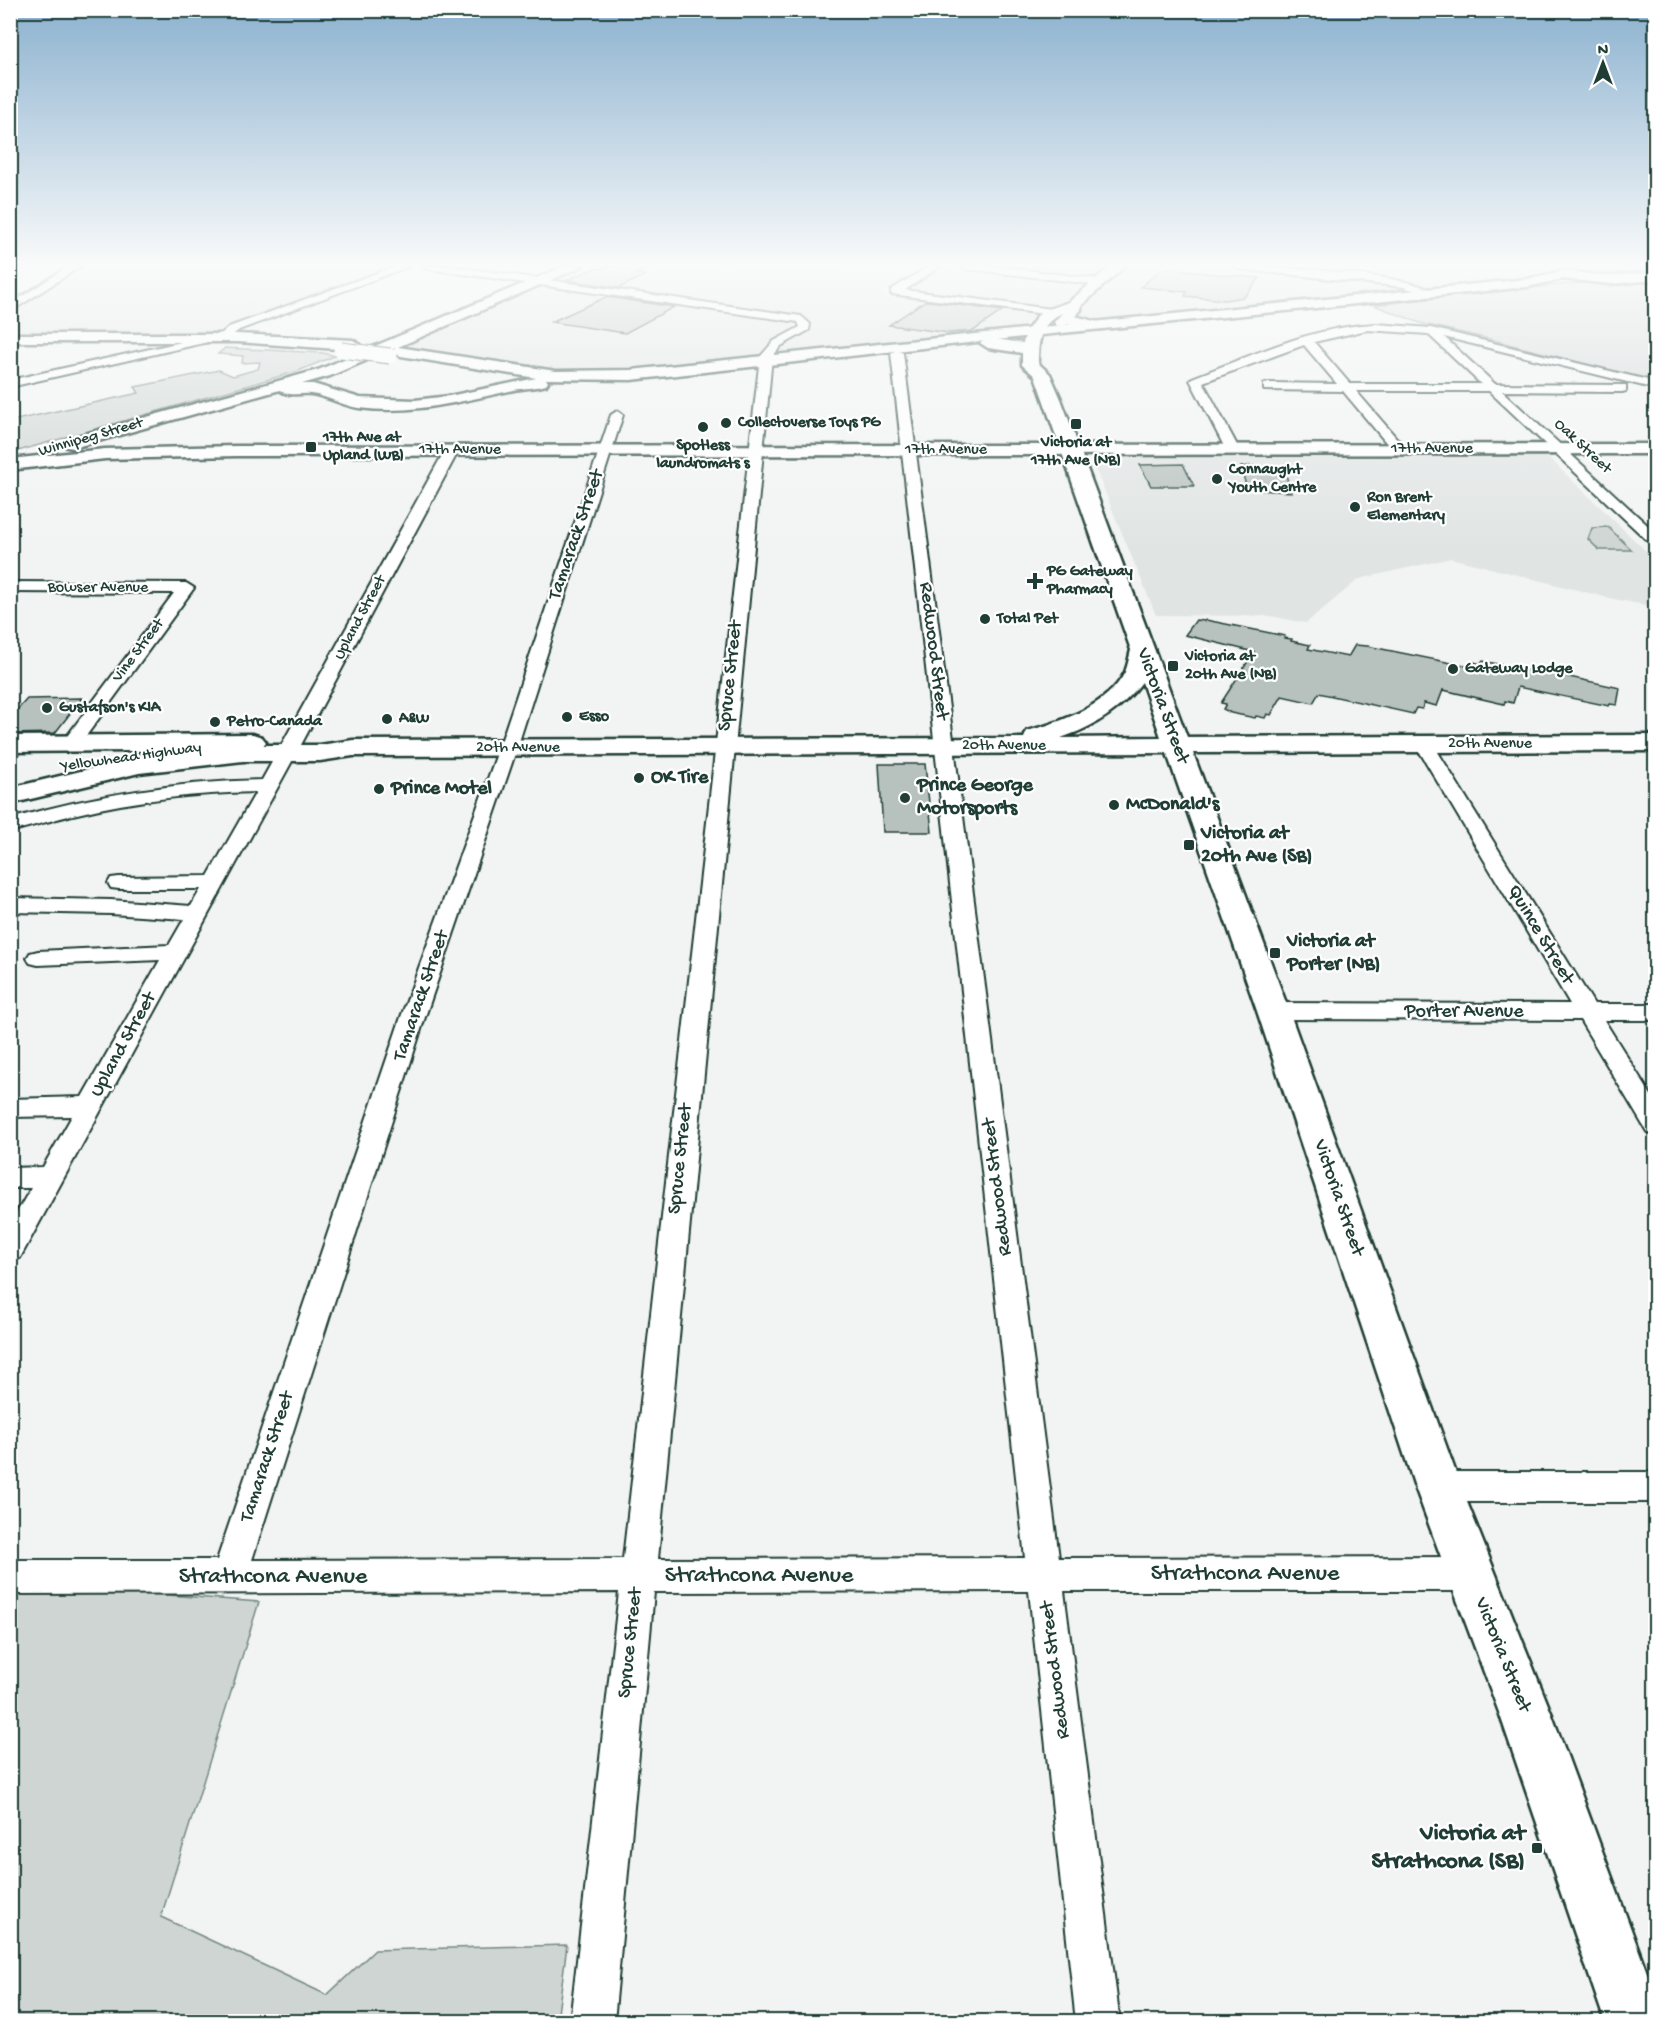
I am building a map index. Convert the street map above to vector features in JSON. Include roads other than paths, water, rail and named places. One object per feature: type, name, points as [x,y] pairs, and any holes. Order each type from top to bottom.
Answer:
[{"type":"main road","name":"Winnipeg Street","points":[[10,462],[300,380],[352,361]]},
{"type":"main road","points":[[428,361],[524,374],[585,377],[783,361]]},
{"type":"main road","points":[[440,361],[524,374],[553,382]]},
{"type":"main road","points":[[733,364],[740,361]]},
{"type":"main road","points":[[256,393],[301,388],[313,389],[359,403],[415,405],[449,401],[516,385],[632,381],[801,361]]},
{"type":"main road","name":"Victoria Street","points":[[1030,361],[1030,364],[1042,374],[1071,450],[1273,1011],[1438,1487],[1526,1715],[1635,2022]]},
{"type":"main road","points":[[1042,374],[1050,365],[1050,361]]},
{"type":"main road","points":[[447,365],[486,378],[488,382],[482,389]]},
{"type":"main road","points":[[327,388],[325,380],[335,368]]},
{"type":"main road","points":[[300,380],[351,397],[388,402],[446,398],[482,389],[524,374]]},
{"type":"main road","points":[[115,431],[126,442],[128,453]]},
{"type":"main road","name":"17th Avenue","points":[[115,431],[179,445],[236,451]]},
{"type":"main road","name":"17th Avenue","points":[[10,462],[128,453],[236,451],[1656,449]]},
{"type":"main road","points":[[988,746],[1040,736],[1077,723],[1109,705],[1136,676],[1142,651]]},
{"type":"main road","name":"20th Avenue","points":[[10,744],[253,742],[320,753],[353,748],[1656,743]]},
{"type":"main road","name":"Yellowhead Highway","points":[[10,779],[140,754],[253,742]]},
{"type":"main road","name":"Yellowhead Highway","points":[[10,796],[139,765],[290,748]]},
{"type":"street","points":[[10,384],[103,361]]},
{"type":"street","name":"Spruce Street","points":[[592,2022],[755,450],[766,361]]},
{"type":"street","name":"Redwood Street","points":[[898,361],[1098,2022]]},
{"type":"street","points":[[1232,449],[1196,380],[1251,361]]},
{"type":"street","points":[[1323,361],[1399,449]]},
{"type":"street","name":"Oak Street","points":[[1463,361],[1656,541]]},
{"type":"street","points":[[1545,361],[1638,385],[1649,398]]},
{"type":"street","points":[[1268,387],[1656,386]]},
{"type":"street","name":"Tamarack Street","points":[[229,1577],[414,1017],[508,748],[616,415]]},
{"type":"street","name":"Upland Street","points":[[10,1250],[290,748],[452,450]]},
{"type":"street","name":"Bowser Avenue","points":[[10,587],[186,588]]},
{"type":"street","name":"Vine Street","points":[[71,743],[186,588]]},
{"type":"street","name":"Quince Street","points":[[1424,744],[1656,1125]]},
{"type":"street","points":[[10,826],[64,809],[138,795],[210,786],[268,786]]},
{"type":"street","points":[[119,883],[215,882]]},
{"type":"street","points":[[10,905],[111,907],[198,913]]},
{"type":"street","points":[[38,958],[176,952]]},
{"type":"street","name":"Porter Avenue","points":[[1273,1011],[1656,1012]]},
{"type":"street","name":"Upland Street","points":[[10,1108],[90,1106]]},
{"type":"street","points":[[10,1178],[51,1177]]},
{"type":"street","points":[[1438,1487],[1656,1487]]},
{"type":"street","name":"Strathcona Avenue","points":[[10,1577],[1471,1574]]},
{"type":"place","name":"Collectoverse Toys PG","points":[[726,423]]},
{"type":"place","name":"Victoria at 17th Ave (NB)","points":[[1076,424]]},
{"type":"place","name":"Spotless laundromats s","points":[[703,427]]},
{"type":"place","name":"17th Ave at Upland (WB)","points":[[311,447]]},
{"type":"place","name":"Connaught Youth Centre","points":[[1217,479]]},
{"type":"place","name":"Ron Brent Elementary","points":[[1355,507]]},
{"type":"place","name":"PG Gateway Pharmacy","points":[[1035,581]]},
{"type":"place","name":"Total Pet","points":[[985,619]]},
{"type":"place","name":"Victoria at 20th Ave (NB)","points":[[1173,666]]},
{"type":"place","name":"Gateway Lodge","points":[[1453,669]]},
{"type":"place","name":"Gustafson's KIA","points":[[47,708]]},
{"type":"place","name":"Esso","points":[[567,717]]},
{"type":"place","name":"A&W","points":[[387,719]]},
{"type":"place","name":"Petro-Canada","points":[[215,722]]},
{"type":"place","name":"OK Tire","points":[[639,778]]},
{"type":"place","name":"Prince Motel","points":[[379,789]]},
{"type":"place","name":"Prince George Motorsports","points":[[905,798]]},
{"type":"place","name":"McDonald's","points":[[1114,805]]},
{"type":"place","name":"Victoria at 20th Ave (SB)","points":[[1189,845]]},
{"type":"place","name":"Victoria at Porter (NB)","points":[[1275,953]]},
{"type":"place","name":"Victoria at Strathcona (SB)","points":[[1537,1848]]}]
